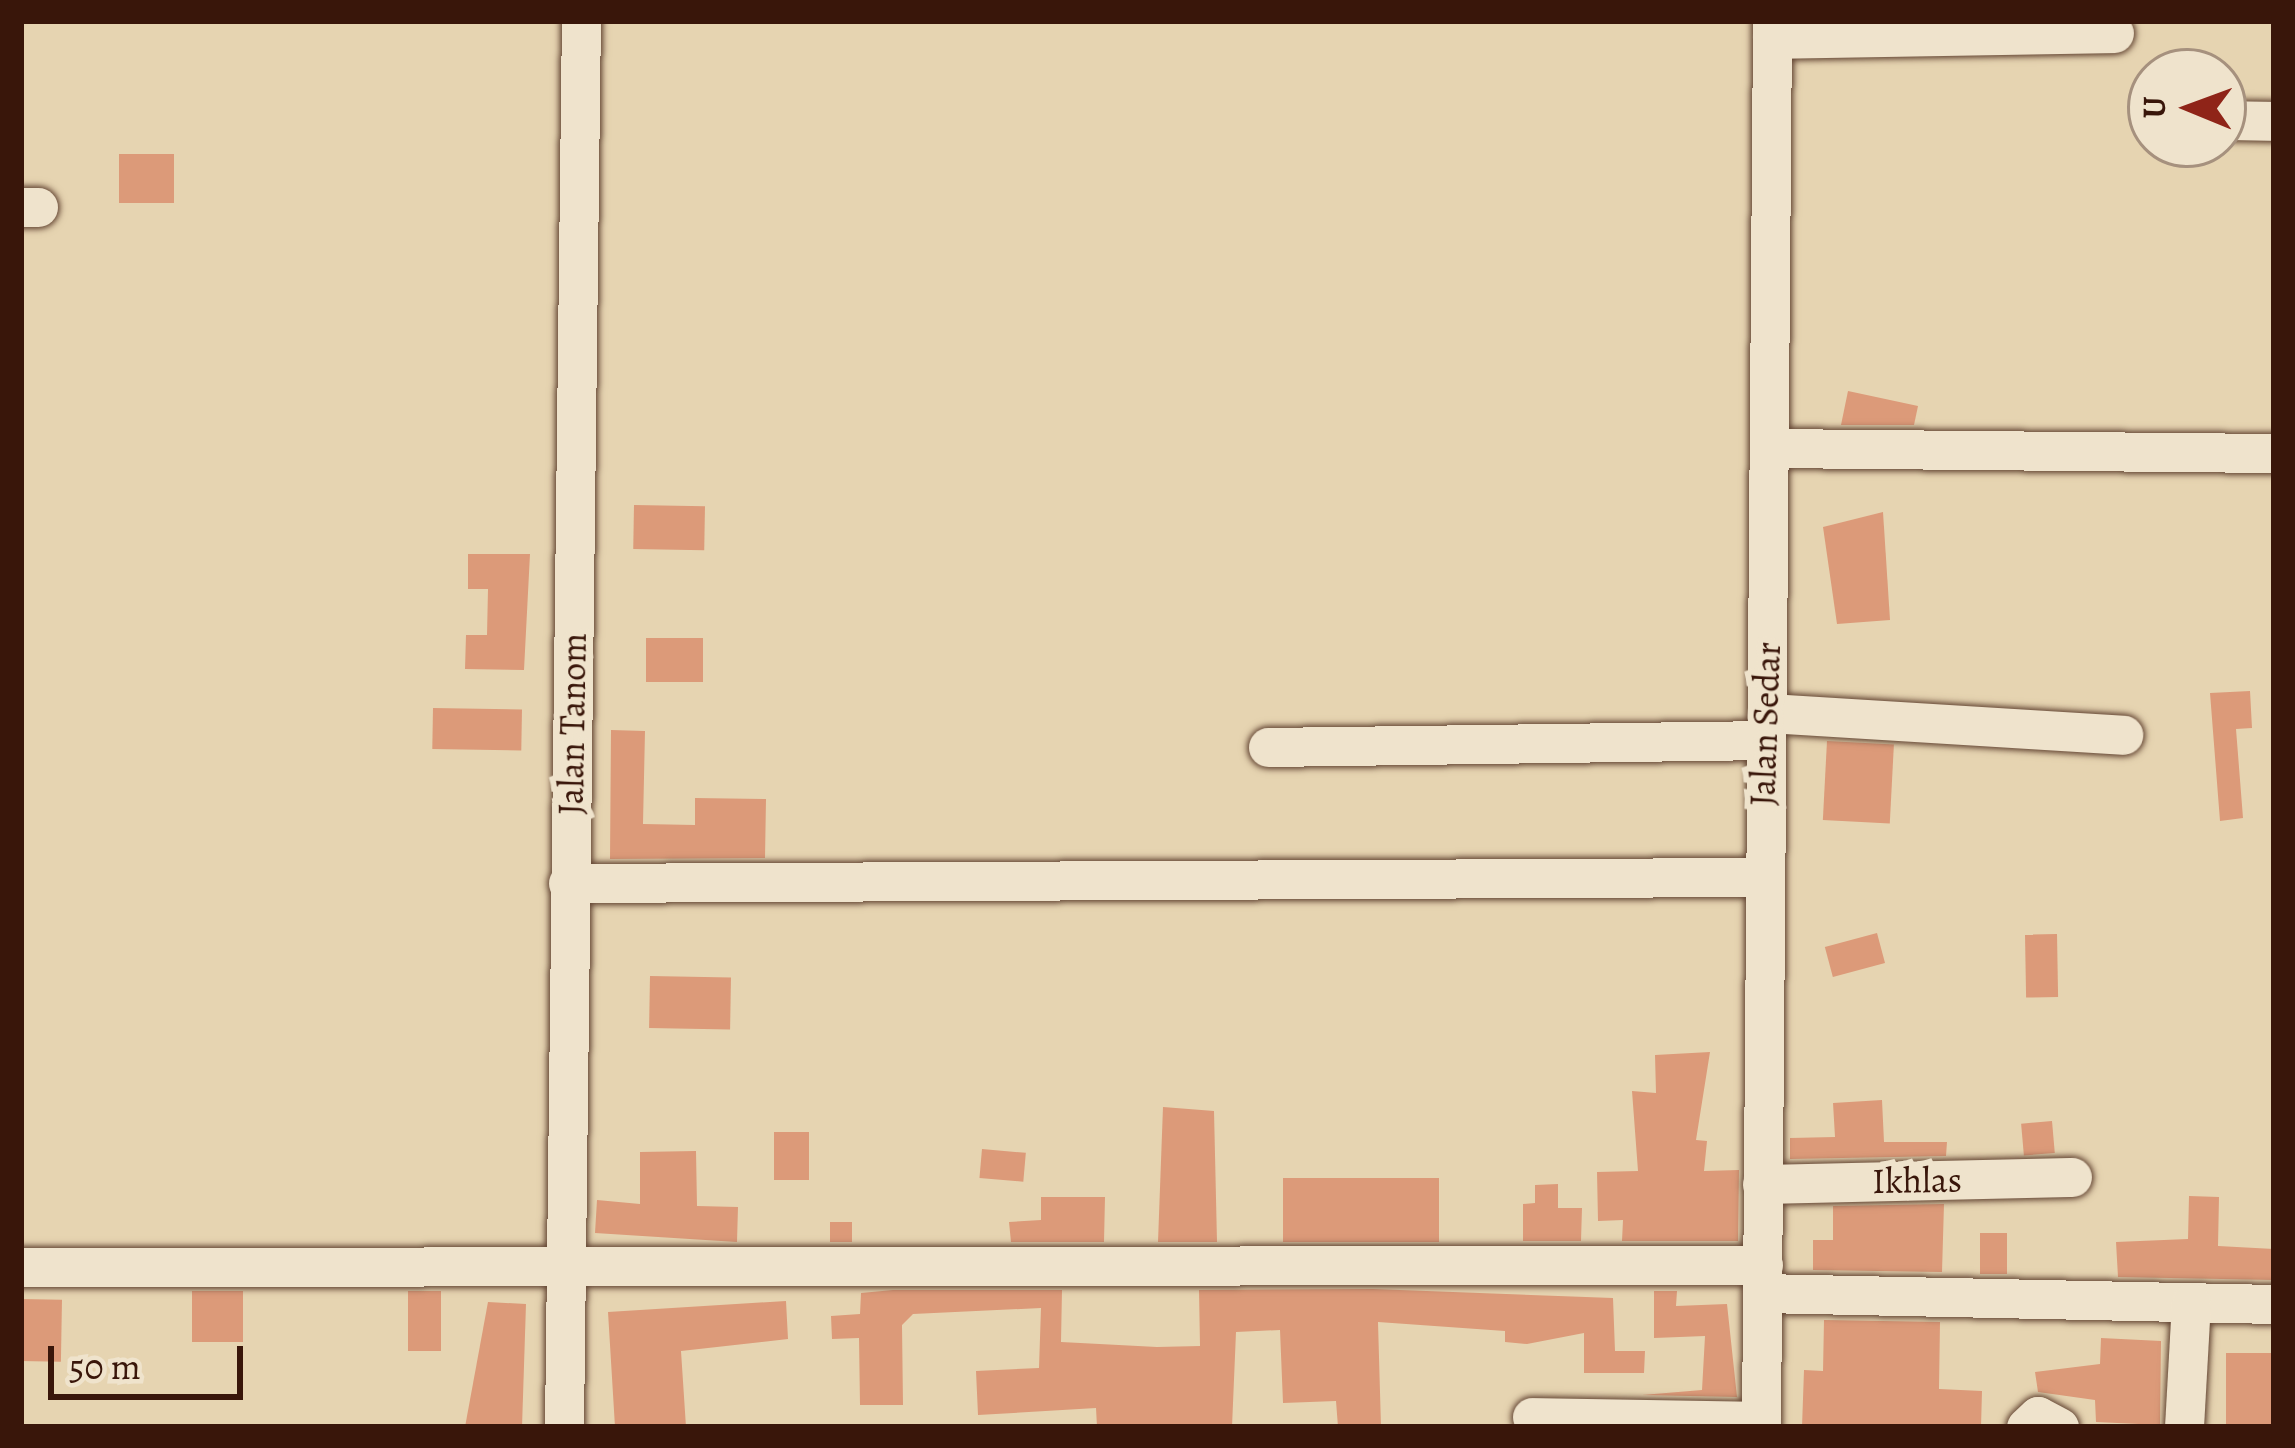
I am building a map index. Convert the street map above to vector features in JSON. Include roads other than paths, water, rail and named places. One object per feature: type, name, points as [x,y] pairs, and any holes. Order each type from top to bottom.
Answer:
[{"type":"street","name":"Jalan Tanom","points":[[564,1427],[581,21]]},
{"type":"street","points":[[1772,30],[2114,33]]},
{"type":"street","name":"Jalan Sedar","points":[[1761,1424],[1759,877],[1767,726],[1772,30]]},
{"type":"street","points":[[1771,448],[2274,453]]},
{"type":"street","points":[[1268,747],[1767,726],[2123,735]]},
{"type":"street","points":[[568,883],[1759,877]]},
{"type":"street","name":"Ikhlas","points":[[1762,1184],[2072,1177]]},
{"type":"street","points":[[21,1267],[1762,1279],[2274,1304]]},
{"type":"street","points":[[2184,1427],[2191,1303]]},
{"type":"street","points":[[2026,1427],[2038,1416],[2059,1427]]},
{"type":"street","points":[[1532,1417],[1761,1424]]}]
